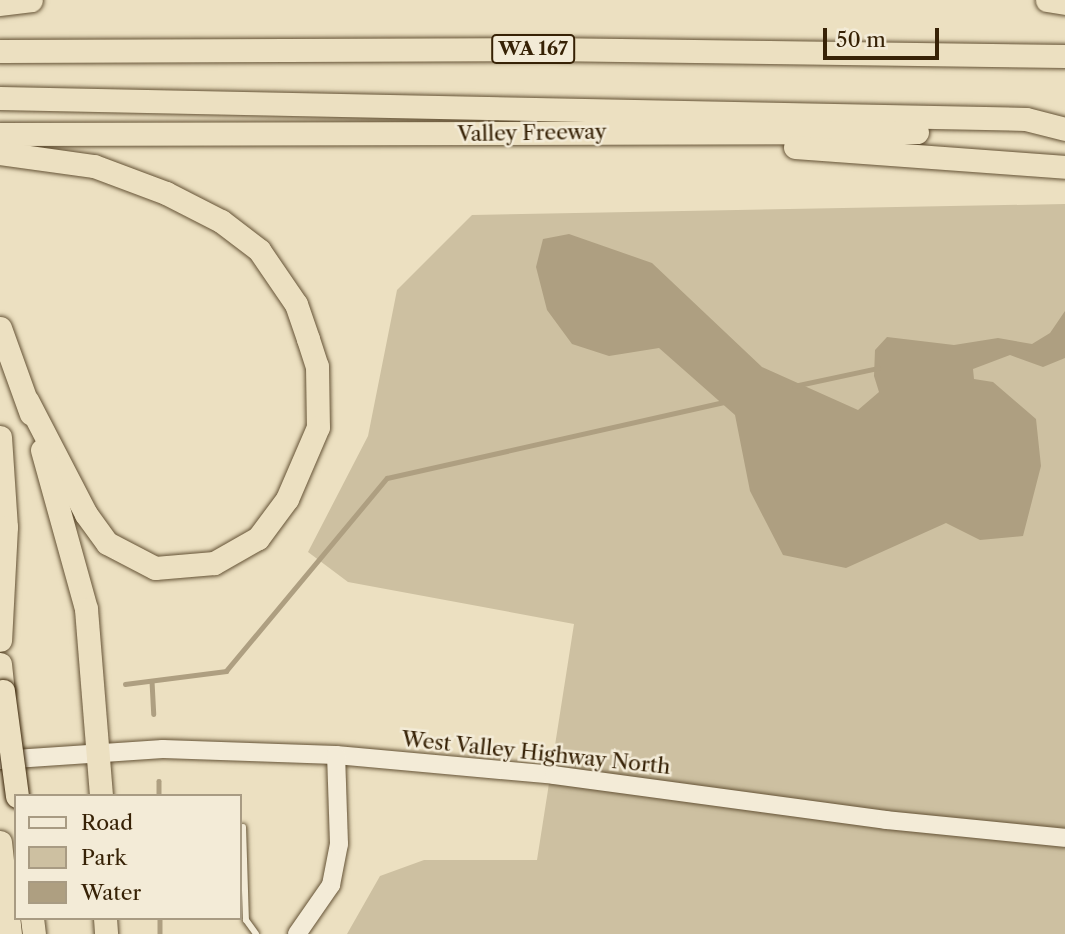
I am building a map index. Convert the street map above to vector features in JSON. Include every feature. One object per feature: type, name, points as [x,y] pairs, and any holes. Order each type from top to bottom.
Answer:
[{"type":"highway","points":[[0,4],[31,0]]},
{"type":"highway","points":[[1047,0],[1065,3]]},
{"type":"highway","name":"WA 167","points":[[0,51],[546,49],[1065,56]]},
{"type":"highway","points":[[0,98],[1026,119],[1065,129]]},
{"type":"highway","name":"Valley Freeway","points":[[0,134],[1065,129]]},
{"type":"highway","points":[[523,132],[1065,166]]},
{"type":"highway","points":[[0,153],[94,166],[154,188],[221,221],[259,250],[296,304],[308,339],[317,366],[318,427],[287,499],[258,538],[234,555],[214,563],[155,568],[107,543],[86,514],[27,400]]},
{"type":"highway","points":[[0,328],[27,400],[86,608],[101,794]]},
{"type":"highway","points":[[0,437],[6,540],[0,640]]},
{"type":"highway","points":[[0,664],[18,794]]},
{"type":"highway","points":[[0,842],[10,934]]},
{"type":"main road","name":"West Valley Highway North","points":[[0,760],[201,749],[336,755],[554,775],[886,820],[1065,838]]},
{"type":"main road","points":[[297,934],[331,885],[339,844],[336,755]]},
{"type":"lane","points":[[243,827],[246,920],[256,934]]},
{"type":"green space","points":[[1065,204],[1065,934],[347,934],[380,876],[424,860],[537,860],[574,624],[348,582],[308,552],[368,436],[397,290],[472,215]]},
{"type":"water","points":[[569,234],[652,263],[762,367],[858,410],[879,392],[874,376],[875,350],[887,337],[954,345],[998,338],[1032,344],[1050,333],[1065,311],[1065,358],[1043,367],[1010,355],[973,369],[974,379],[993,382],[1036,419],[1041,466],[1023,536],[980,540],[946,523],[846,568],[783,555],[750,491],[735,415],[659,348],[609,356],[572,344],[547,310],[536,267],[543,239]]},
{"type":"waterway","points":[[794,386],[878,368]]},
{"type":"waterway","points":[[125,684],[226,671],[387,478],[724,402]]},
{"type":"waterway","points":[[152,681],[154,714]]},
{"type":"waterway","points":[[159,781],[159,794]]},
{"type":"waterway","points":[[160,920],[160,934]]}]
